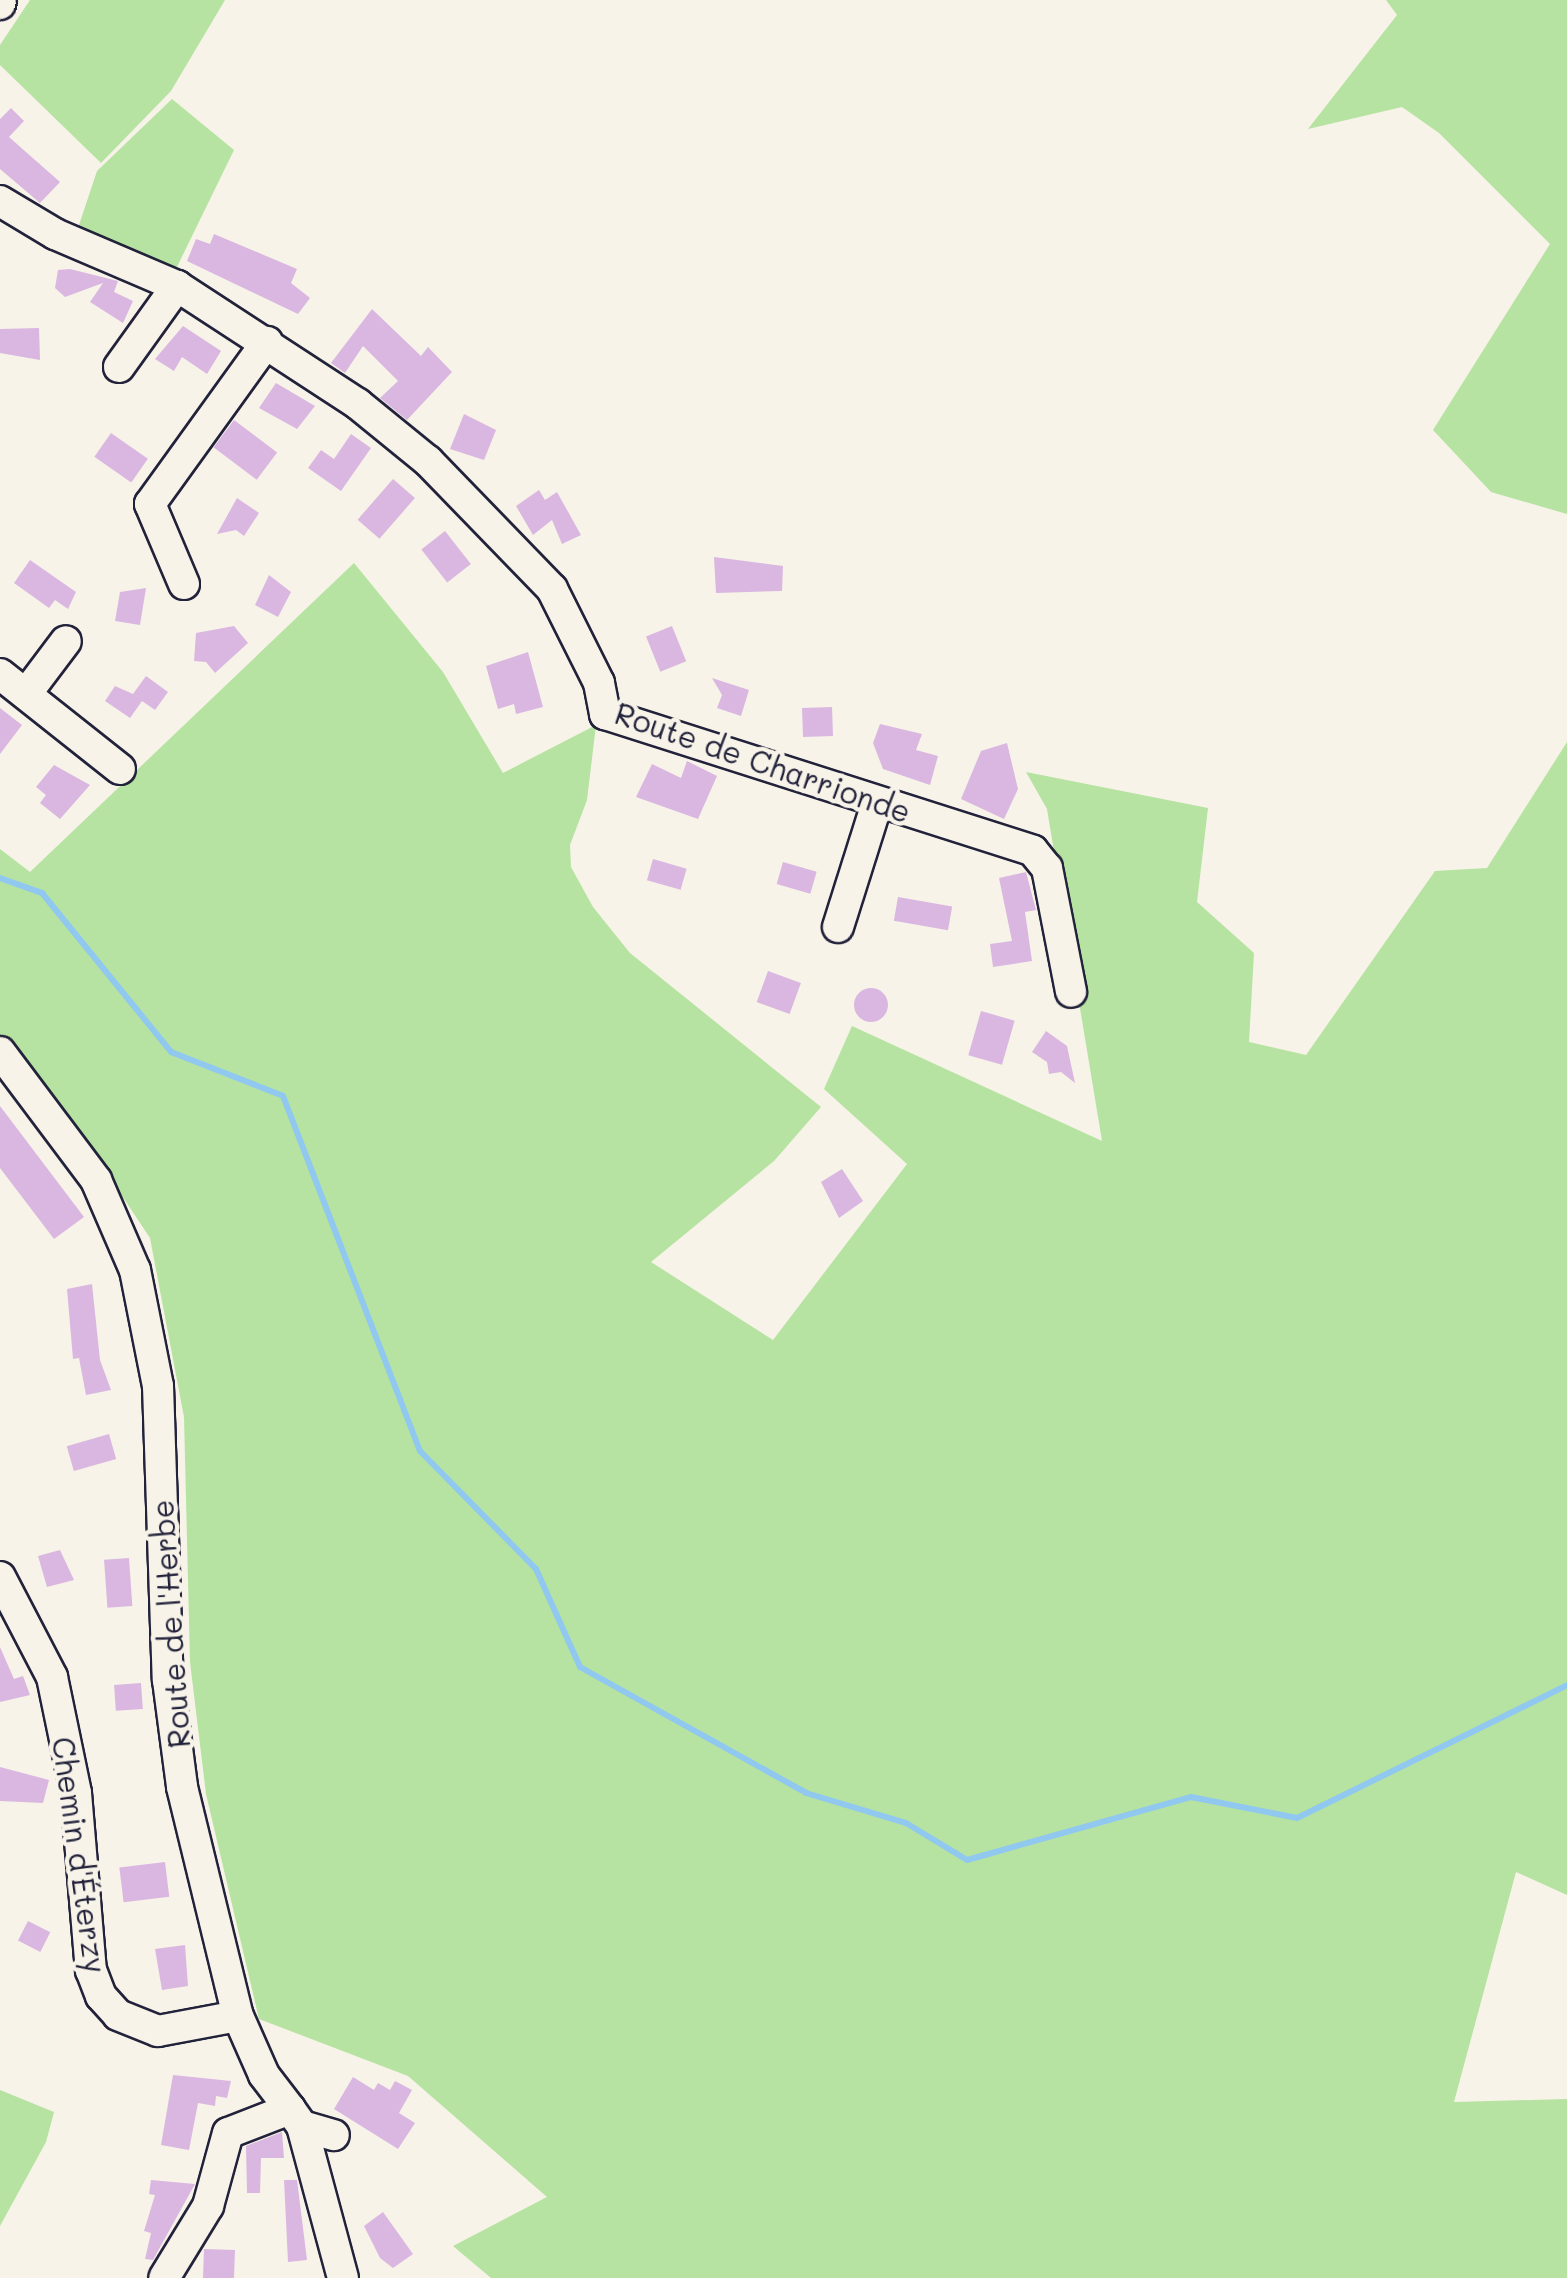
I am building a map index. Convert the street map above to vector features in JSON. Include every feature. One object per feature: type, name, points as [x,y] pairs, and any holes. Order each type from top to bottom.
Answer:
[{"type":"street","name":"Route de Charrionde","points":[[0,201],[55,234],[177,286],[268,342],[428,461],[527,560],[571,622],[599,683],[605,714],[1033,852],[1047,868],[1072,992]]},
{"type":"street","points":[[119,367],[177,286]]},
{"type":"street","points":[[184,584],[150,504],[268,342]]},
{"type":"street","points":[[26,694],[66,641]]},
{"type":"street","points":[[0,674],[120,769]]},
{"type":"street","points":[[838,928],[877,802]]},
{"type":"street","name":"Route de l'Herbe","points":[[0,1052],[96,1180],[135,1270],[158,1386],[168,1680],[182,1787],[238,2016],[264,2074],[296,2118]]},
{"type":"street","name":"Chemin d'Éterzy","points":[[0,1576],[52,1677],[76,1793],[90,1970],[101,1996],[118,2015],[158,2030],[238,2016]]},
{"type":"street","points":[[296,2118],[342,2278]]},
{"type":"street","points":[[164,2278],[208,2206],[228,2132],[296,2118],[334,2136]]},
{"type":"green space","points":[[30,0],[225,0],[171,91],[101,163],[0,65],[0,45]]},
{"type":"green space","points":[[1386,0],[1567,0],[1567,514],[1491,492],[1433,430],[1550,244],[1439,133],[1402,107],[1308,129],[1397,15]]},
{"type":"green space","points":[[172,99],[234,150],[174,273],[76,234],[97,171]]},
{"type":"green space","points":[[354,563],[443,672],[503,773],[596,725],[587,800],[570,845],[571,867],[593,907],[630,953],[821,1107],[774,1161],[651,1262],[773,1340],[907,1164],[824,1089],[852,1026],[1102,1141],[1047,809],[1026,772],[1208,808],[1197,902],[1254,953],[1249,1042],[1306,1055],[1435,871],[1487,868],[1567,742],[1567,1895],[1516,1872],[1454,2102],[1567,2099],[1567,2278],[491,2278],[453,2246],[547,2197],[408,2076],[259,2019],[206,1794],[190,1662],[184,1417],[150,1238],[97,1158],[0,1041],[0,849],[30,872]]},
{"type":"green space","points":[[0,2090],[54,2112],[46,2142],[0,2226]]},
{"type":"building","points":[[11,108],[24,121],[9,137],[60,182],[40,203],[0,169],[0,119]]},
{"type":"building","points":[[214,234],[297,269],[291,283],[310,298],[298,314],[187,261],[196,239],[210,244]]},
{"type":"building","points":[[70,269],[118,281],[114,292],[133,301],[123,323],[90,302],[103,283],[65,297],[55,288],[58,270]]},
{"type":"building","points":[[372,309],[421,356],[428,347],[452,372],[407,420],[380,398],[398,381],[363,346],[345,373],[331,363]]},
{"type":"building","points":[[183,326],[221,351],[207,374],[182,357],[174,371],[155,359]]},
{"type":"building","points":[[39,328],[40,360],[0,353],[0,329]]},
{"type":"building","points":[[276,383],[315,406],[297,429],[259,408]]},
{"type":"building","points":[[464,414],[496,430],[484,460],[450,449]]},
{"type":"building","points":[[234,420],[277,452],[257,480],[214,447]]},
{"type":"building","points":[[111,433],[148,459],[131,483],[94,457]]},
{"type":"building","points":[[351,434],[371,448],[341,491],[308,468],[321,450],[334,459]]},
{"type":"building","points":[[393,479],[415,498],[379,539],[358,520]]},
{"type":"building","points":[[539,490],[545,500],[557,492],[581,535],[562,544],[552,520],[533,535],[516,506]]},
{"type":"building","points":[[237,498],[259,513],[244,536],[236,530],[217,534]]},
{"type":"building","points":[[445,531],[471,564],[447,583],[421,549]]},
{"type":"building","points":[[714,557],[783,566],[782,591],[716,593]]},
{"type":"building","points":[[30,560],[76,592],[68,609],[55,600],[49,608],[14,583]]},
{"type":"building","points":[[269,575],[291,592],[278,617],[255,605]]},
{"type":"building","points":[[146,588],[140,625],[115,621],[120,592]]},
{"type":"building","points":[[234,626],[248,643],[215,673],[206,662],[194,661],[196,633]]},
{"type":"building","points":[[672,626],[686,661],[660,672],[646,636]]},
{"type":"building","points":[[528,652],[543,707],[516,714],[514,704],[498,709],[486,666]]},
{"type":"building","points":[[146,676],[168,692],[155,710],[142,701],[130,718],[105,701],[115,686],[133,694]]},
{"type":"building","points":[[712,678],[749,690],[741,716],[717,708],[722,695]]},
{"type":"building","points":[[832,707],[833,736],[803,737],[802,708]]},
{"type":"building","points":[[0,708],[22,725],[0,754]]},
{"type":"building","points":[[880,724],[922,734],[916,750],[938,756],[930,785],[883,769],[873,743]]},
{"type":"building","points":[[1007,743],[1018,789],[1004,819],[961,799],[981,751]]},
{"type":"building","points":[[687,761],[717,776],[698,819],[636,797],[652,764],[681,778]]},
{"type":"building","points":[[54,765],[90,785],[60,819],[40,803],[46,795],[36,787]]},
{"type":"building","points":[[653,859],[687,869],[681,890],[647,880]]},
{"type":"building","points":[[783,862],[817,872],[810,894],[777,884]]},
{"type":"building","points":[[1026,872],[1036,910],[1025,912],[1032,961],[993,967],[990,944],[1012,941],[999,878]]},
{"type":"building","points":[[898,897],[952,907],[948,930],[894,921]]},
{"type":"building","points":[[768,971],[801,983],[790,1014],[757,1002]]},
{"type":"building","points":[[871,988],[883,993],[888,1005],[883,1017],[871,1022],[859,1017],[854,1005],[859,993]]},
{"type":"building","points":[[981,1011],[1015,1021],[1002,1065],[968,1055]]},
{"type":"building","points":[[1046,1031],[1067,1046],[1075,1083],[1061,1072],[1049,1074],[1047,1062],[1032,1052]]},
{"type":"building","points":[[0,1106],[84,1217],[54,1239],[0,1168]]},
{"type":"building","points":[[842,1169],[863,1201],[839,1218],[821,1182]]},
{"type":"building","points":[[92,1284],[100,1360],[111,1390],[86,1395],[79,1358],[73,1359],[67,1289]]},
{"type":"building","points":[[109,1434],[116,1459],[74,1471],[67,1446]]},
{"type":"building","points":[[60,1550],[74,1580],[47,1587],[38,1556]]},
{"type":"building","points":[[129,1558],[132,1606],[107,1608],[104,1560]]},
{"type":"building","points":[[0,1647],[14,1679],[23,1676],[30,1695],[0,1702]]},
{"type":"building","points":[[141,1683],[143,1709],[116,1711],[114,1685]]},
{"type":"building","points":[[0,1767],[49,1780],[43,1803],[0,1801]]},
{"type":"building","points":[[165,1862],[169,1897],[124,1902],[119,1868]]},
{"type":"building","points":[[28,1921],[50,1932],[40,1952],[18,1941]]},
{"type":"building","points":[[185,1945],[188,1986],[162,1990],[155,1949]]},
{"type":"building","points":[[173,2075],[231,2081],[227,2098],[216,2096],[215,2106],[198,2103],[189,2150],[161,2145]]},
{"type":"building","points":[[353,2077],[374,2090],[378,2083],[390,2090],[395,2081],[412,2090],[399,2113],[415,2123],[398,2149],[334,2109]]},
{"type":"building","points":[[282,2132],[284,2158],[261,2158],[260,2193],[247,2193],[246,2146]]},
{"type":"building","points":[[151,2180],[195,2184],[153,2260],[145,2259],[151,2233],[144,2231],[155,2195],[149,2194]]},
{"type":"building","points":[[284,2180],[297,2180],[307,2260],[288,2262]]},
{"type":"building","points":[[383,2212],[413,2254],[393,2268],[380,2258],[364,2226]]},
{"type":"building","points":[[204,2249],[235,2250],[234,2278],[203,2278]]},
{"type":"waterway","points":[[0,878],[42,893],[171,1052],[283,1096],[420,1451],[536,1569],[580,1667],[806,1793],[906,1823],[967,1860],[1191,1797],[1297,1818],[1567,1685]]}]
